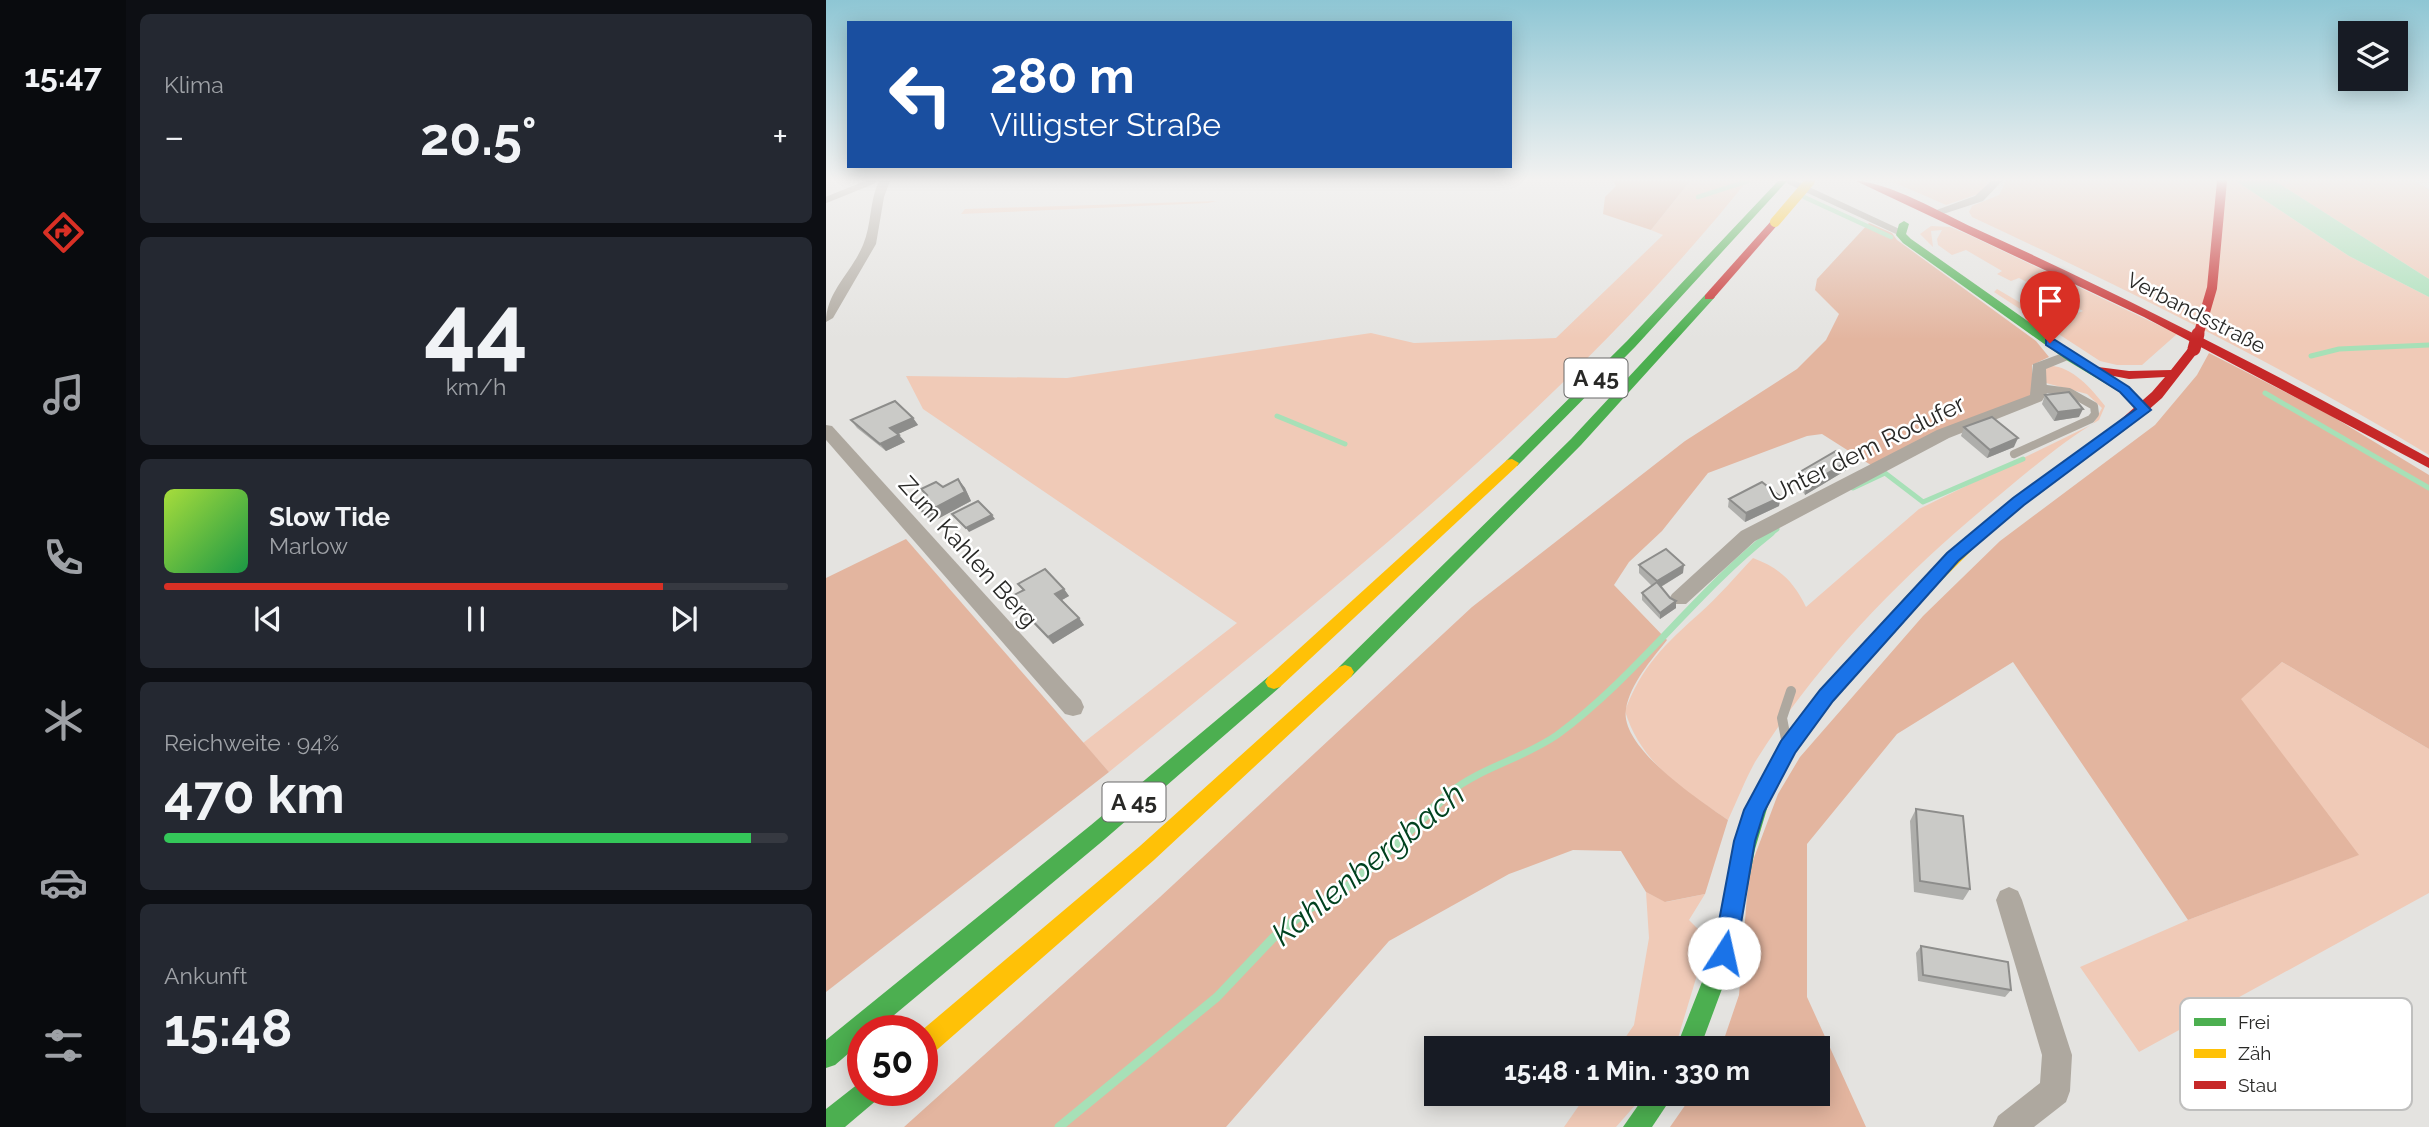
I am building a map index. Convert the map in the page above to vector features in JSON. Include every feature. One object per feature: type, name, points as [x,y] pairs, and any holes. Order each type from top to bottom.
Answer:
[{"type":"main road","name":"A 45","points":[[826,1056],[1077,852],[1363,603],[1591,382],[1734,234]]},
{"type":"main road","name":"A 45","points":[[938,1031],[1044,942],[1359,660],[1574,445],[1765,234]]},
{"type":"main road","points":[[1904,234],[1907,241],[2070,356],[2136,398],[2141,412]]},
{"type":"main road","name":"Verbandsstraße","points":[[1984,234],[2222,348],[2429,464]]},
{"type":"main road","points":[[1693,1036],[1709,1001],[1724,953],[1744,841],[1754,810],[1788,747],[1826,696],[1952,557],[2019,501],[2141,412],[2177,373],[2194,349],[2207,315],[2217,234]]},
{"type":"main road","points":[[2070,356],[2112,402],[2141,412]]},
{"type":"main road","points":[[2093,369],[2129,374],[2177,373]]},
{"type":"main road","points":[[826,1126],[850,1106]]},
{"type":"main road","points":[[1636,1127],[1652,1106]]},
{"type":"street","points":[[826,318],[829,306],[869,247],[873,234]]},
{"type":"street","name":"Unter dem Rodufer","points":[[1679,599],[1748,536],[1943,433],[2036,398],[2039,388],[2038,367],[2070,356]]},
{"type":"street","name":"Zum Kahlen Berg","points":[[826,430],[1073,707]]},
{"type":"street","points":[[2009,900],[2057,1055],[2055,1091],[2009,1127]]},
{"type":"lane","points":[[2014,454],[2091,419],[2095,414],[2094,406],[2079,396],[2039,388]]},
{"type":"lane","points":[[1788,747],[1782,718],[1791,691]]},
{"type":"shaded area","points":[[1660,234],[1702,234],[1602,344],[1524,420],[1361,565],[1109,772],[1083,743],[1237,623],[923,409],[906,376],[1067,378],[1371,333],[1414,343],[1556,338],[1663,235]]},
{"type":"shaded area","points":[[1859,234],[1892,234],[1897,240],[2036,341],[2049,357],[2032,365],[2033,396],[1874,467],[1822,434],[1807,436],[1708,473],[1662,531],[1629,562],[1614,585],[1667,640],[1642,672],[1632,690],[1626,709],[1627,724],[1635,740],[1664,772],[1728,820],[1705,894],[1665,902],[1646,892],[1621,851],[1573,850],[1509,874],[1389,941],[1226,1127],[904,1127],[927,1106],[938,1106],[938,1096],[1160,897],[1472,607],[1685,441],[1797,369],[1826,340],[1839,314],[1815,290],[1817,279]]},
{"type":"shaded area","points":[[1920,234],[1931,234],[1933,247]]},
{"type":"shaded area","points":[[1940,234],[1966,234],[2177,334],[2142,365],[2117,365],[2100,361],[1994,292],[1997,289],[2053,322],[2083,311],[2019,278],[2011,281],[1997,274],[2002,271],[1966,250],[1952,255],[1938,245]]},
{"type":"shaded area","points":[[2007,234],[2315,234],[2349,256],[2429,297],[2429,455],[2318,391],[2089,272]]},
{"type":"shaded area","points":[[2315,234],[2358,234],[2429,279],[2429,297],[2349,256]]},
{"type":"shaded area","points":[[2358,234],[2429,234],[2429,279]]},
{"type":"shaded area","points":[[2209,353],[2330,415],[2429,475],[2429,749],[2282,662],[2241,699],[2359,855],[2188,920],[2013,662],[1897,734],[1807,844],[1807,997],[1825,1036],[1725,1036],[1739,995],[1749,871],[1778,794],[1800,757],[1923,616],[2000,541],[2155,425],[2197,375]]},
{"type":"shaded area","points":[[2049,366],[2065,369],[2094,392],[2105,406],[2099,420],[2093,424],[2102,408],[2087,394],[2046,383],[2042,371]]},
{"type":"shaded area","points":[[2091,425],[2049,455],[1967,522],[1868,617],[1837,651],[1780,724],[1755,762],[1728,820],[1681,787],[1653,761],[1632,730],[1625,711],[1631,695],[1656,657],[1753,558],[1771,566],[1785,577],[1806,607],[1919,509]]},
{"type":"shaded area","points":[[906,539],[1109,772],[826,992],[826,578]]},
{"type":"shaded area","points":[[2282,662],[2429,749],[2429,893],[2237,998],[2180,998],[2180,1030],[2139,1052],[2080,967],[2188,920],[2358,855],[2240,699]]},
{"type":"shaded area","points":[[1646,892],[1666,902],[1705,894],[1689,920],[1698,929],[1713,922],[1679,1036],[1626,1036],[1634,1025],[1649,938]]},
{"type":"shaded area","points":[[1830,1048],[1866,1127],[1670,1127],[1685,1106],[1830,1106]]},
{"type":"shaded area","points":[[1579,1106],[1634,1106],[1616,1127],[1564,1127]]},
{"type":"building","points":[[2069,392],[2083,409],[2058,412],[2045,395]]},
{"type":"building","points":[[895,401],[913,418],[890,428],[899,435],[880,444],[851,420]]},
{"type":"building","points":[[1992,417],[2018,438],[1990,450],[1964,427]]},
{"type":"building","points":[[1836,451],[1850,460],[1806,486],[1798,473]]},
{"type":"building","points":[[958,479],[965,492],[925,513],[913,502],[927,495],[921,489],[936,482],[943,487]]},
{"type":"building","points":[[1762,482],[1781,497],[1746,513],[1729,499]]},
{"type":"building","points":[[978,501],[992,515],[966,528],[952,514]]},
{"type":"building","points":[[1666,549],[1684,565],[1657,581],[1639,565]]},
{"type":"building","points":[[1045,569],[1064,589],[1055,594],[1079,618],[1048,637],[1024,612],[1020,614],[1006,599],[1024,590],[1018,584]]},
{"type":"building","points":[[1657,582],[1670,598],[1676,601],[1660,613],[1642,593]]},
{"type":"building","points":[[1916,809],[1963,816],[1970,889],[1920,881]]},
{"type":"building","points":[[1921,946],[2008,962],[2011,990],[1923,975]]},
{"type":"waterway","points":[[1884,234],[1891,237]]},
{"type":"waterway","name":"Kahlenbergbach","points":[[2311,356],[2339,349],[2429,345]]},
{"type":"waterway","name":"Kahlenbergbach","points":[[2265,393],[2429,488]]},
{"type":"waterway","points":[[1277,416],[1345,444]]},
{"type":"waterway","name":"Kahlenbergbach","points":[[1853,488],[1885,473],[1923,502],[2023,459]]},
{"type":"waterway","name":"Kahlenbergbach","points":[[1769,535],[1777,529]]},
{"type":"waterway","name":"Kahlenbergbach","points":[[1449,793],[1474,777],[1544,743],[1586,712],[1640,661],[1716,582],[1771,533]]},
{"type":"waterway","name":"Kahlenbergbach","points":[[1059,1127],[1217,997],[1273,938],[1308,909],[1342,891],[1374,865],[1451,791]]},
{"type":"traffic: fast","points":[[1512,463],[1631,344],[1734,234]]},
{"type":"traffic: fast","points":[[1901,234],[1907,241],[2072,358],[2125,390],[2144,410]]},
{"type":"traffic: fast","points":[[1345,672],[1576,442],[1709,297]]},
{"type":"traffic: fast","points":[[826,1056],[1098,832],[1274,682]]},
{"type":"traffic: fast","points":[[1693,1036],[1724,954],[1745,849],[1760,800],[1787,748],[1834,687]]},
{"type":"traffic: fast","points":[[826,1126],[850,1106]]},
{"type":"traffic: fast","points":[[1636,1127],[1652,1106]]},
{"type":"traffic: slow","points":[[1834,687],[1913,599],[1977,537],[2014,505],[2124,424]]},
{"type":"traffic: slow","points":[[1274,682],[1512,463]]},
{"type":"traffic: slow","points":[[938,1032],[1147,853],[1345,672]]},
{"type":"traffic: jam","points":[[1709,297],[1765,234]]},
{"type":"traffic: jam","points":[[1978,234],[2219,350],[2429,464]]},
{"type":"traffic: jam","points":[[2194,349],[2212,288],[2217,234]]},
{"type":"traffic: jam","points":[[2124,424],[2157,395],[2194,349]]},
{"type":"traffic: jam","points":[[2102,370],[2129,375],[2177,373]]},
{"type":"route","points":[[1724,953],[1744,841],[1754,810],[1769,777],[1826,696],[1952,557],[2019,501],[2144,410],[2136,398],[2125,390],[2050,343]]}]
